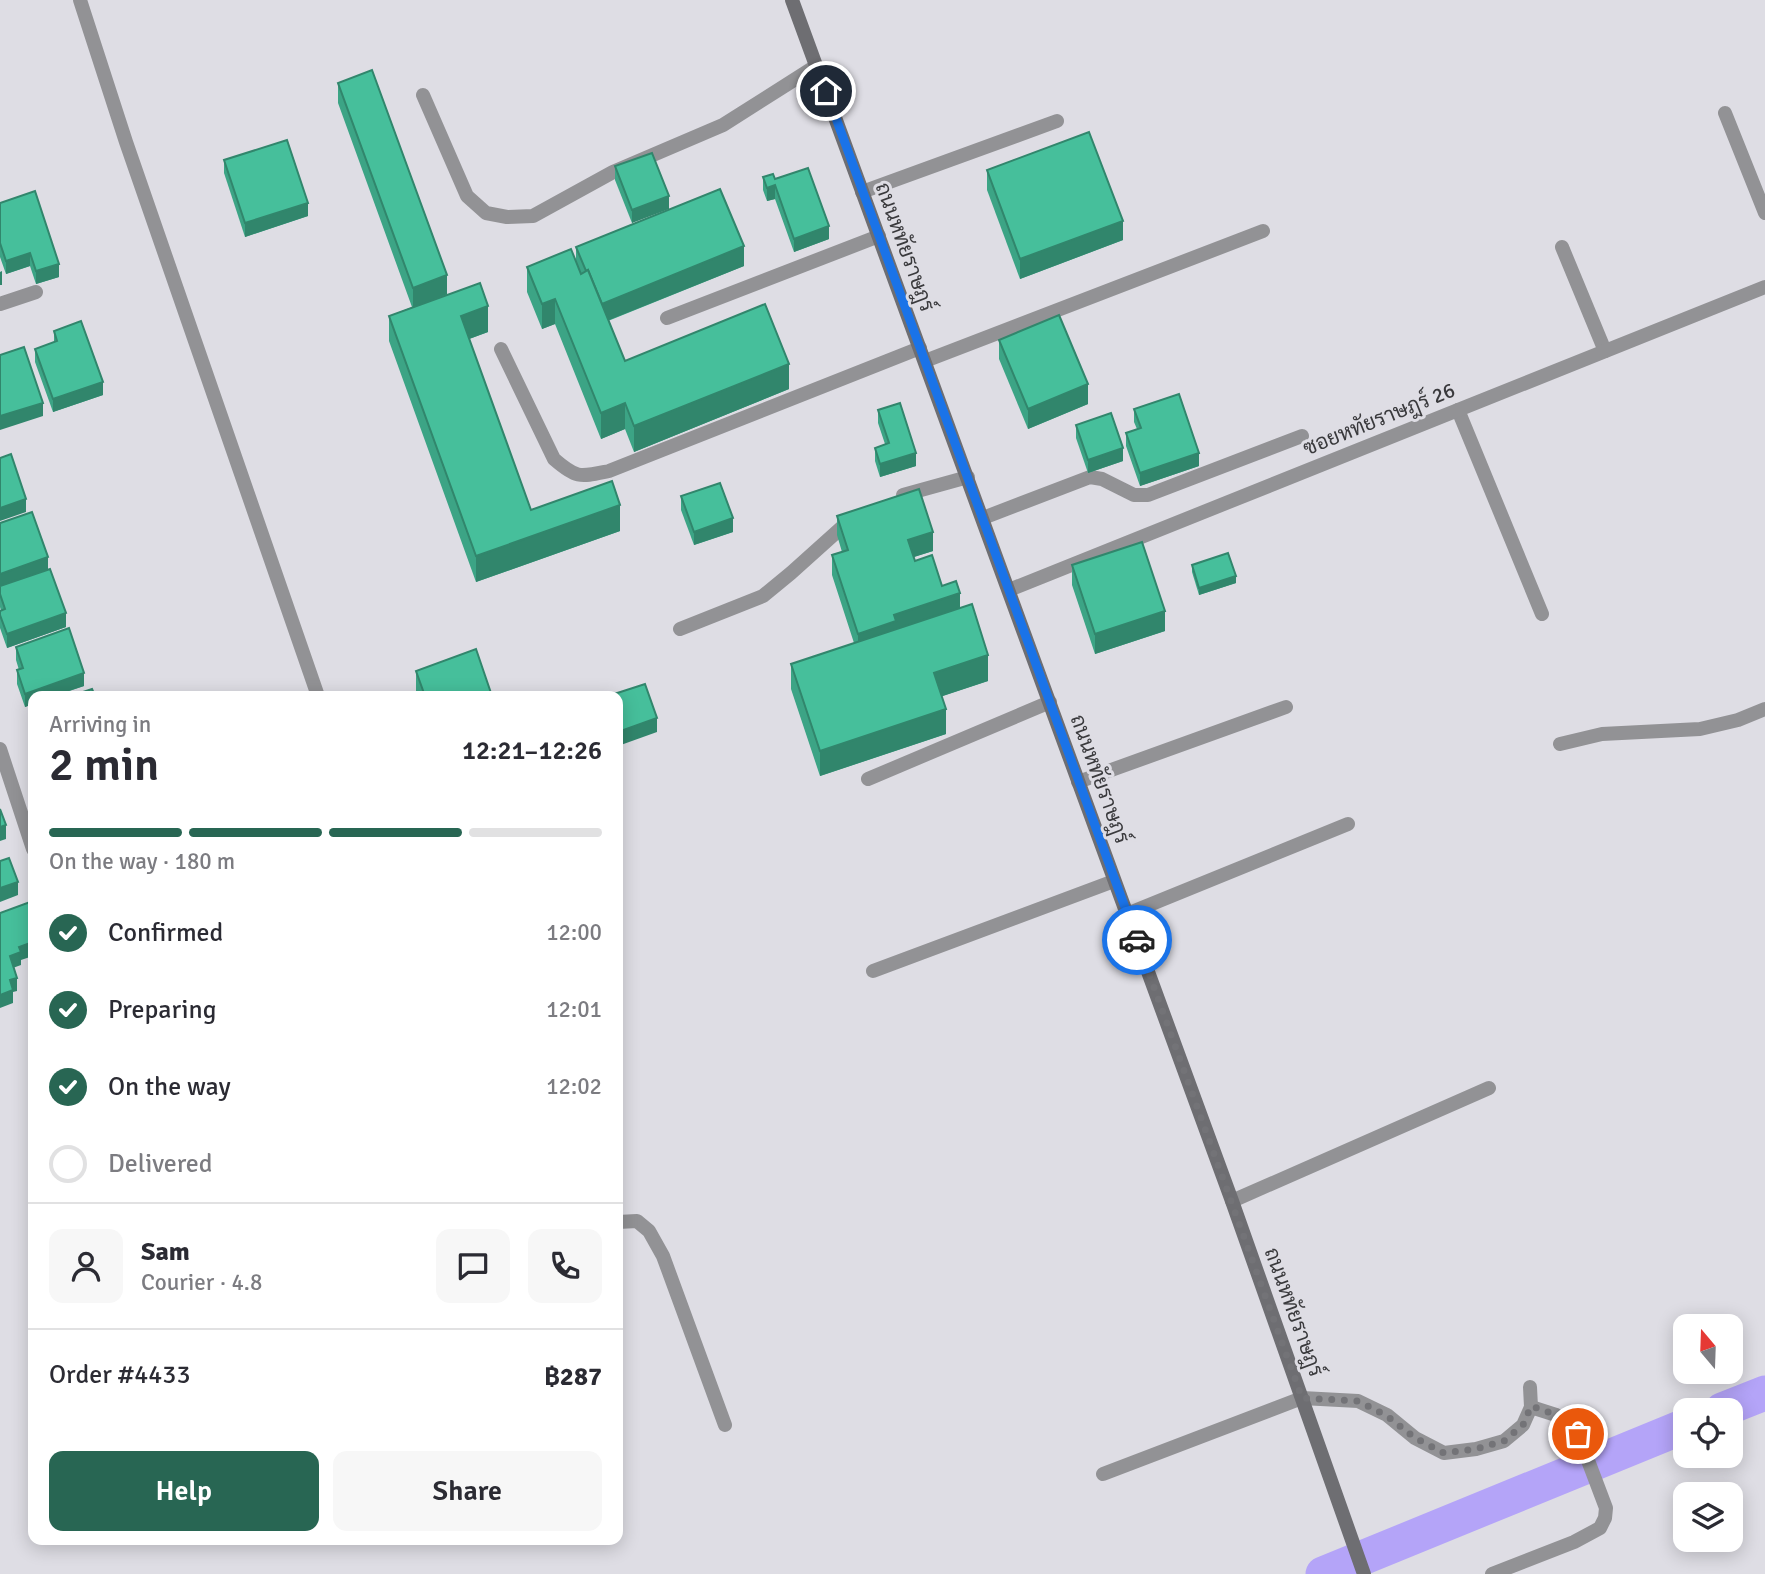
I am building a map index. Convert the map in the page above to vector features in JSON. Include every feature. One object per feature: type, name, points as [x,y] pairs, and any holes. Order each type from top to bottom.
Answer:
[{"type":"main road","name":"ถนนหทัยราษฎร์","points":[[792,0],[1232,1200],[1364,1574]]},
{"type":"street","points":[[80,0],[126,142],[316,691]]},
{"type":"street","points":[[424,95],[467,196],[486,213],[507,217],[533,216],[613,172],[723,125],[817,66]]},
{"type":"street","points":[[1725,113],[1765,213]]},
{"type":"street","points":[[863,192],[1057,121]]},
{"type":"street","points":[[501,349],[555,459],[568,472],[582,477],[609,471],[1263,231]]},
{"type":"street","points":[[667,318],[879,236]]},
{"type":"street","points":[[1562,247],[1605,351]]},
{"type":"street","name":"ซอยหทัยราษฎร์ 26","points":[[1009,590],[1765,287]]},
{"type":"street","points":[[0,304],[36,292]]},
{"type":"street","points":[[1458,410],[1542,614]]},
{"type":"street","points":[[983,518],[1090,477],[1102,479],[1134,495],[1148,495],[1302,436]]},
{"type":"street","points":[[894,498],[968,477]]},
{"type":"street","points":[[680,629],[763,596],[863,511]]},
{"type":"street","points":[[868,779],[1050,702]]},
{"type":"street","points":[[1078,782],[1286,707]]},
{"type":"street","points":[[1560,744],[1602,734],[1700,729],[1738,720],[1765,709]]},
{"type":"street","points":[[0,749],[28,834]]},
{"type":"street","points":[[1127,914],[1348,824]]},
{"type":"street","points":[[873,971],[1114,881]]},
{"type":"street","points":[[1232,1200],[1489,1088]]},
{"type":"street","points":[[623,1222],[637,1221],[649,1231],[663,1256],[725,1424]]},
{"type":"street","points":[[1103,1474],[1302,1398],[1358,1401],[1387,1416],[1415,1438],[1444,1453],[1476,1449],[1504,1441],[1523,1425],[1531,1406],[1530,1387]]},
{"type":"street","points":[[1492,1574],[1574,1542],[1600,1528],[1605,1518],[1606,1508],[1578,1434],[1556,1415],[1531,1406]]},
{"type":"building","points":[[372,70],[447,275],[413,288],[338,83]]},
{"type":"building","points":[[1089,132],[1123,221],[1020,259],[987,170]]},
{"type":"building","points":[[287,140],[308,203],[245,223],[224,160]]},
{"type":"building","points":[[652,153],[669,196],[632,210],[615,166]]},
{"type":"building","points":[[808,168],[829,226],[794,239],[775,185],[767,188],[763,177],[773,174],[775,179]]},
{"type":"building","points":[[720,189],[744,246],[602,304],[576,247]]},
{"type":"building","points":[[35,191],[59,264],[36,271],[30,253],[6,261],[0,243],[0,203]]},
{"type":"building","points":[[571,249],[581,274],[588,270],[625,361],[765,304],[789,364],[634,426],[625,403],[601,413],[555,299],[542,304],[527,267]]},
{"type":"building","points":[[480,283],[488,306],[461,316],[531,510],[612,481],[620,505],[476,556],[389,316]]},
{"type":"building","points":[[1059,315],[1088,384],[1028,409],[999,340]]},
{"type":"building","points":[[81,321],[103,382],[53,399],[35,349],[57,341],[54,331]]},
{"type":"building","points":[[24,347],[43,403],[0,416],[0,355]]},
{"type":"building","points":[[1179,394],[1199,453],[1140,473],[1126,433],[1141,428],[1134,409]]},
{"type":"building","points":[[900,403],[916,453],[880,464],[875,448],[889,443],[878,410]]},
{"type":"building","points":[[1111,413],[1123,448],[1088,460],[1076,425]]},
{"type":"building","points":[[11,454],[26,499],[0,508],[0,458]]},
{"type":"building","points":[[720,483],[733,518],[694,532],[681,496]]},
{"type":"building","points":[[919,489],[933,532],[908,540],[915,561],[932,555],[942,586],[956,581],[960,593],[894,615],[896,621],[858,634],[832,555],[848,550],[837,516]]},
{"type":"building","points":[[32,512],[48,557],[0,574],[0,523]]},
{"type":"building","points":[[1142,542],[1165,611],[1095,634],[1072,565]]},
{"type":"building","points":[[1228,553],[1236,576],[1199,588],[1192,565]]},
{"type":"building","points":[[50,569],[66,613],[7,634],[0,615],[0,611],[5,609],[0,586]]},
{"type":"building","points":[[972,604],[988,655],[934,673],[946,709],[820,751],[791,664]]},
{"type":"building","points":[[69,628],[84,673],[25,694],[17,670],[23,668],[16,647]]},
{"type":"building","points":[[476,649],[490,691],[423,691],[416,671]]},
{"type":"building","points":[[645,684],[657,718],[623,730],[623,691]]},
{"type":"building","points":[[0,809],[6,825],[0,827]]},
{"type":"building","points":[[9,858],[18,882],[0,888],[0,861]]},
{"type":"building","points":[[28,903],[28,944],[19,947],[21,952],[10,956],[17,978],[10,980],[13,990],[0,995],[0,913]]},
{"type":"waterway","points":[[1743,1402],[1765,1393]]},
{"type":"waterway","points":[[1323,1574],[1673,1431]]},
{"type":"way so far","points":[[1137,940],[1302,1398],[1358,1401],[1371,1406],[1415,1438],[1444,1453],[1476,1449],[1504,1441],[1523,1425],[1531,1406],[1556,1415],[1578,1434]]},
{"type":"route","points":[[826,91],[1137,940]]}]
